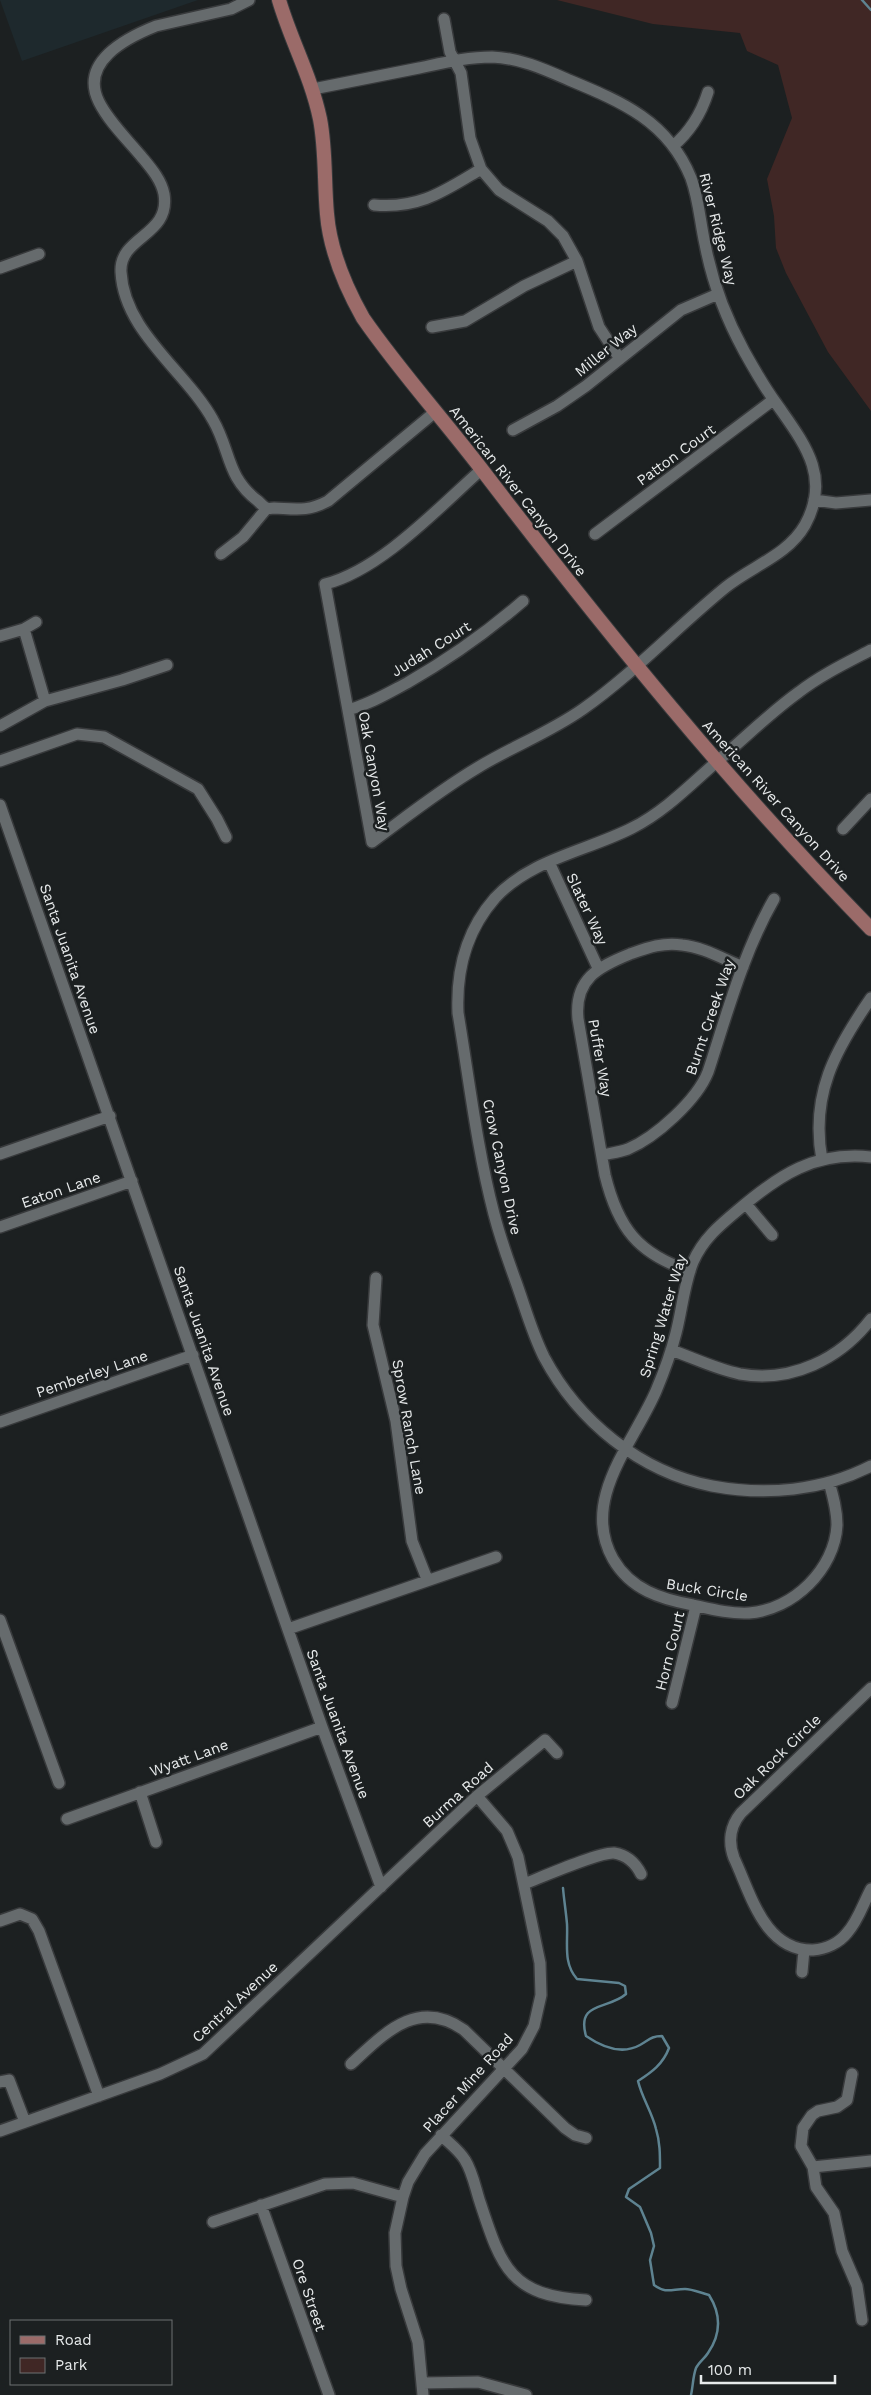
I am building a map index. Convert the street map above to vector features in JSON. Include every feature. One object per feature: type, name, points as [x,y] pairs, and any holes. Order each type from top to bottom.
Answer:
[{"type":"main road","name":"American River Canyon Drive","points":[[279,0],[313,89],[323,146],[328,226],[344,280],[373,332],[556,565],[717,762],[785,839],[871,929]]},
{"type":"street","points":[[249,0],[231,10],[156,26],[144,31],[106,55],[98,66],[94,86],[100,105],[155,174],[164,193],[164,206],[157,225],[131,246],[124,258],[121,271],[126,296],[145,333],[214,420],[231,470],[238,482],[267,508],[295,511],[309,509],[328,501],[435,412]]},
{"type":"street","points":[[444,19],[450,52],[461,73],[471,144],[481,168],[490,181],[504,194],[536,213],[553,226],[567,242],[577,261],[599,327],[620,359]]},
{"type":"street","name":"River Ridge Way","points":[[313,89],[455,61],[492,57],[536,66],[629,107],[653,124],[673,146],[684,163],[695,191],[705,246],[718,294],[739,342],[773,400],[810,455],[815,480],[814,500],[807,521],[792,542],[727,586],[637,664]]},
{"type":"street","points":[[673,146],[699,116],[708,92]]},
{"type":"street","points":[[374,205],[403,206],[423,201],[481,168]]},
{"type":"street","points":[[0,268],[39,254]]},
{"type":"street","points":[[432,327],[464,321],[524,286],[577,261]]},
{"type":"street","name":"Miller Way","points":[[513,430],[557,406],[681,310],[718,294]]},
{"type":"street","name":"Patton Court","points":[[596,534],[773,400]]},
{"type":"street","name":"Oak Canyon Way","points":[[482,469],[422,523],[371,563],[353,575],[325,584],[372,842],[449,785],[479,766],[565,722],[601,695],[637,664]]},
{"type":"street","points":[[814,500],[836,503],[871,500]]},
{"type":"street","points":[[221,554],[243,537],[267,508]]},
{"type":"street","name":"Judah Court","points":[[348,710],[373,701],[442,663],[489,630],[523,601]]},
{"type":"street","points":[[0,636],[24,629],[36,622]]},
{"type":"street","points":[[24,629],[45,701]]},
{"type":"street","name":"Crow Canyon Drive","points":[[871,650],[836,668],[798,692],[669,804],[633,827],[533,869],[508,886],[479,920],[466,946],[459,968],[456,990],[458,1013],[493,1212],[533,1331],[547,1362],[570,1398],[594,1423],[626,1450],[668,1472],[692,1481],[751,1491],[785,1490],[829,1482],[871,1466]]},
{"type":"street","points":[[0,726],[45,701],[167,666]]},
{"type":"street","points":[[0,761],[77,734],[104,737],[198,789],[226,837]]},
{"type":"street","points":[[843,829],[871,799]]},
{"type":"street","name":"Santa Juanita Avenue","points":[[0,805],[2,819],[110,1116],[322,1727],[381,1887]]},
{"type":"street","name":"Slater Way","points":[[549,862],[598,968]]},
{"type":"street","name":"Burnt Creek Way","points":[[602,1155],[636,1145],[657,1130],[695,1095],[708,1072],[754,937],[774,899]]},
{"type":"street","points":[[598,968],[647,948],[673,944],[699,948],[743,967]]},
{"type":"street","name":"Puffer Way","points":[[598,968],[588,978],[581,991],[577,1012],[602,1155],[612,1199],[632,1236],[644,1249],[658,1259],[690,1271]]},
{"type":"street","points":[[822,1160],[818,1129],[822,1092],[837,1050],[871,998]]},
{"type":"street","points":[[0,1154],[110,1116]]},
{"type":"street","name":"Spring Water Way","points":[[626,1450],[656,1392],[671,1350],[690,1271],[699,1250],[707,1239],[780,1177],[800,1167],[822,1160],[839,1157],[871,1157]]},
{"type":"street","name":"Eaton Lane","points":[[0,1227],[132,1180]]},
{"type":"street","points":[[746,1204],[772,1235]]},
{"type":"street","name":"Sprow Ranch Lane","points":[[376,1278],[373,1325],[396,1421],[412,1541],[427,1579]]},
{"type":"street","points":[[671,1350],[727,1371],[754,1375],[774,1375],[807,1368],[826,1359],[848,1344],[871,1318]]},
{"type":"street","name":"Pemberley Lane","points":[[0,1422],[193,1355]]},
{"type":"street","name":"Buck Circle","points":[[626,1450],[608,1485],[603,1503],[603,1529],[611,1555],[626,1577],[640,1588],[665,1600],[731,1612],[757,1612],[774,1608],[797,1594],[824,1565],[834,1541],[837,1524],[836,1506],[829,1482]]},
{"type":"street","points":[[288,1629],[427,1579],[496,1557]]},
{"type":"street","name":"Horn Court","points":[[672,1703],[696,1606]]},
{"type":"street","points":[[0,1620],[59,1784]]},
{"type":"street","name":"Oak Rock Circle","points":[[871,1688],[740,1813],[733,1824],[730,1835],[730,1845],[734,1858],[767,1928],[782,1942],[804,1950],[818,1950],[830,1946],[847,1934],[871,1890]]},
{"type":"street","name":"Wyatt Lane","points":[[67,1818],[322,1727]]},
{"type":"street","name":"Burma Road","points":[[381,1887],[477,1796],[545,1740],[557,1753]]},
{"type":"street","points":[[140,1792],[156,1842]]},
{"type":"street","name":"Placer Mine Road","points":[[423,2395],[418,2342],[401,2289],[396,2266],[395,2234],[402,2197],[416,2168],[441,2135],[505,2070],[528,2038],[538,2014],[541,1995],[540,1963],[518,1857],[507,1831],[477,1796]]},
{"type":"street","points":[[524,1884],[609,1853],[628,1858],[641,1874]]},
{"type":"street","name":"Central Avenue","points":[[0,2131],[160,2074],[203,2054],[381,1887]]},
{"type":"street","points":[[0,1921],[20,1914],[32,1919],[40,1931],[99,2096]]},
{"type":"street","points":[[802,1972],[804,1950]]},
{"type":"street","points":[[351,2064],[392,2027],[410,2020],[428,2017],[447,2021],[459,2026],[565,2128],[575,2135],[586,2138]]},
{"type":"street","points":[[852,2074],[847,2100],[837,2106],[812,2115],[803,2128],[801,2146],[813,2167],[816,2187],[834,2213],[842,2251],[858,2286],[862,2320]]},
{"type":"street","points":[[0,2082],[9,2080],[26,2122]]},
{"type":"street","points":[[441,2135],[461,2155],[469,2167],[493,2243],[500,2258],[510,2272],[522,2284],[537,2292],[562,2299],[586,2300]]},
{"type":"street","points":[[813,2167],[871,2161]]},
{"type":"street","points":[[213,2222],[311,2188],[339,2183],[367,2186],[402,2197]]},
{"type":"street","name":"Ore Street","points":[[261,2205],[328,2395]]},
{"type":"street","points":[[423,2383],[478,2382],[526,2395]]},
{"type":"shaded area","points":[[0,0],[198,0],[22,61]]},
{"type":"green space","points":[[557,0],[871,0],[871,411],[828,352],[786,273],[776,248],[774,216],[767,179],[792,118],[778,65],[747,51],[740,33],[653,24]]},
{"type":"waterway","points":[[862,0],[871,10]]},
{"type":"waterway","points":[[563,1888],[567,1924],[567,1953],[573,1973],[577,1979],[619,1983],[625,1986],[626,1994],[619,1999],[596,2008],[586,2017],[584,2025],[586,2036],[605,2046],[619,2049],[633,2048],[653,2038],[662,2036],[669,2048],[664,2059],[638,2081],[657,2134],[660,2148],[660,2168],[629,2189],[626,2197],[640,2207],[651,2233],[654,2246],[650,2260],[654,2285],[666,2290],[688,2289],[709,2295],[716,2309],[718,2324],[715,2339],[708,2353],[696,2368],[691,2395]]}]
